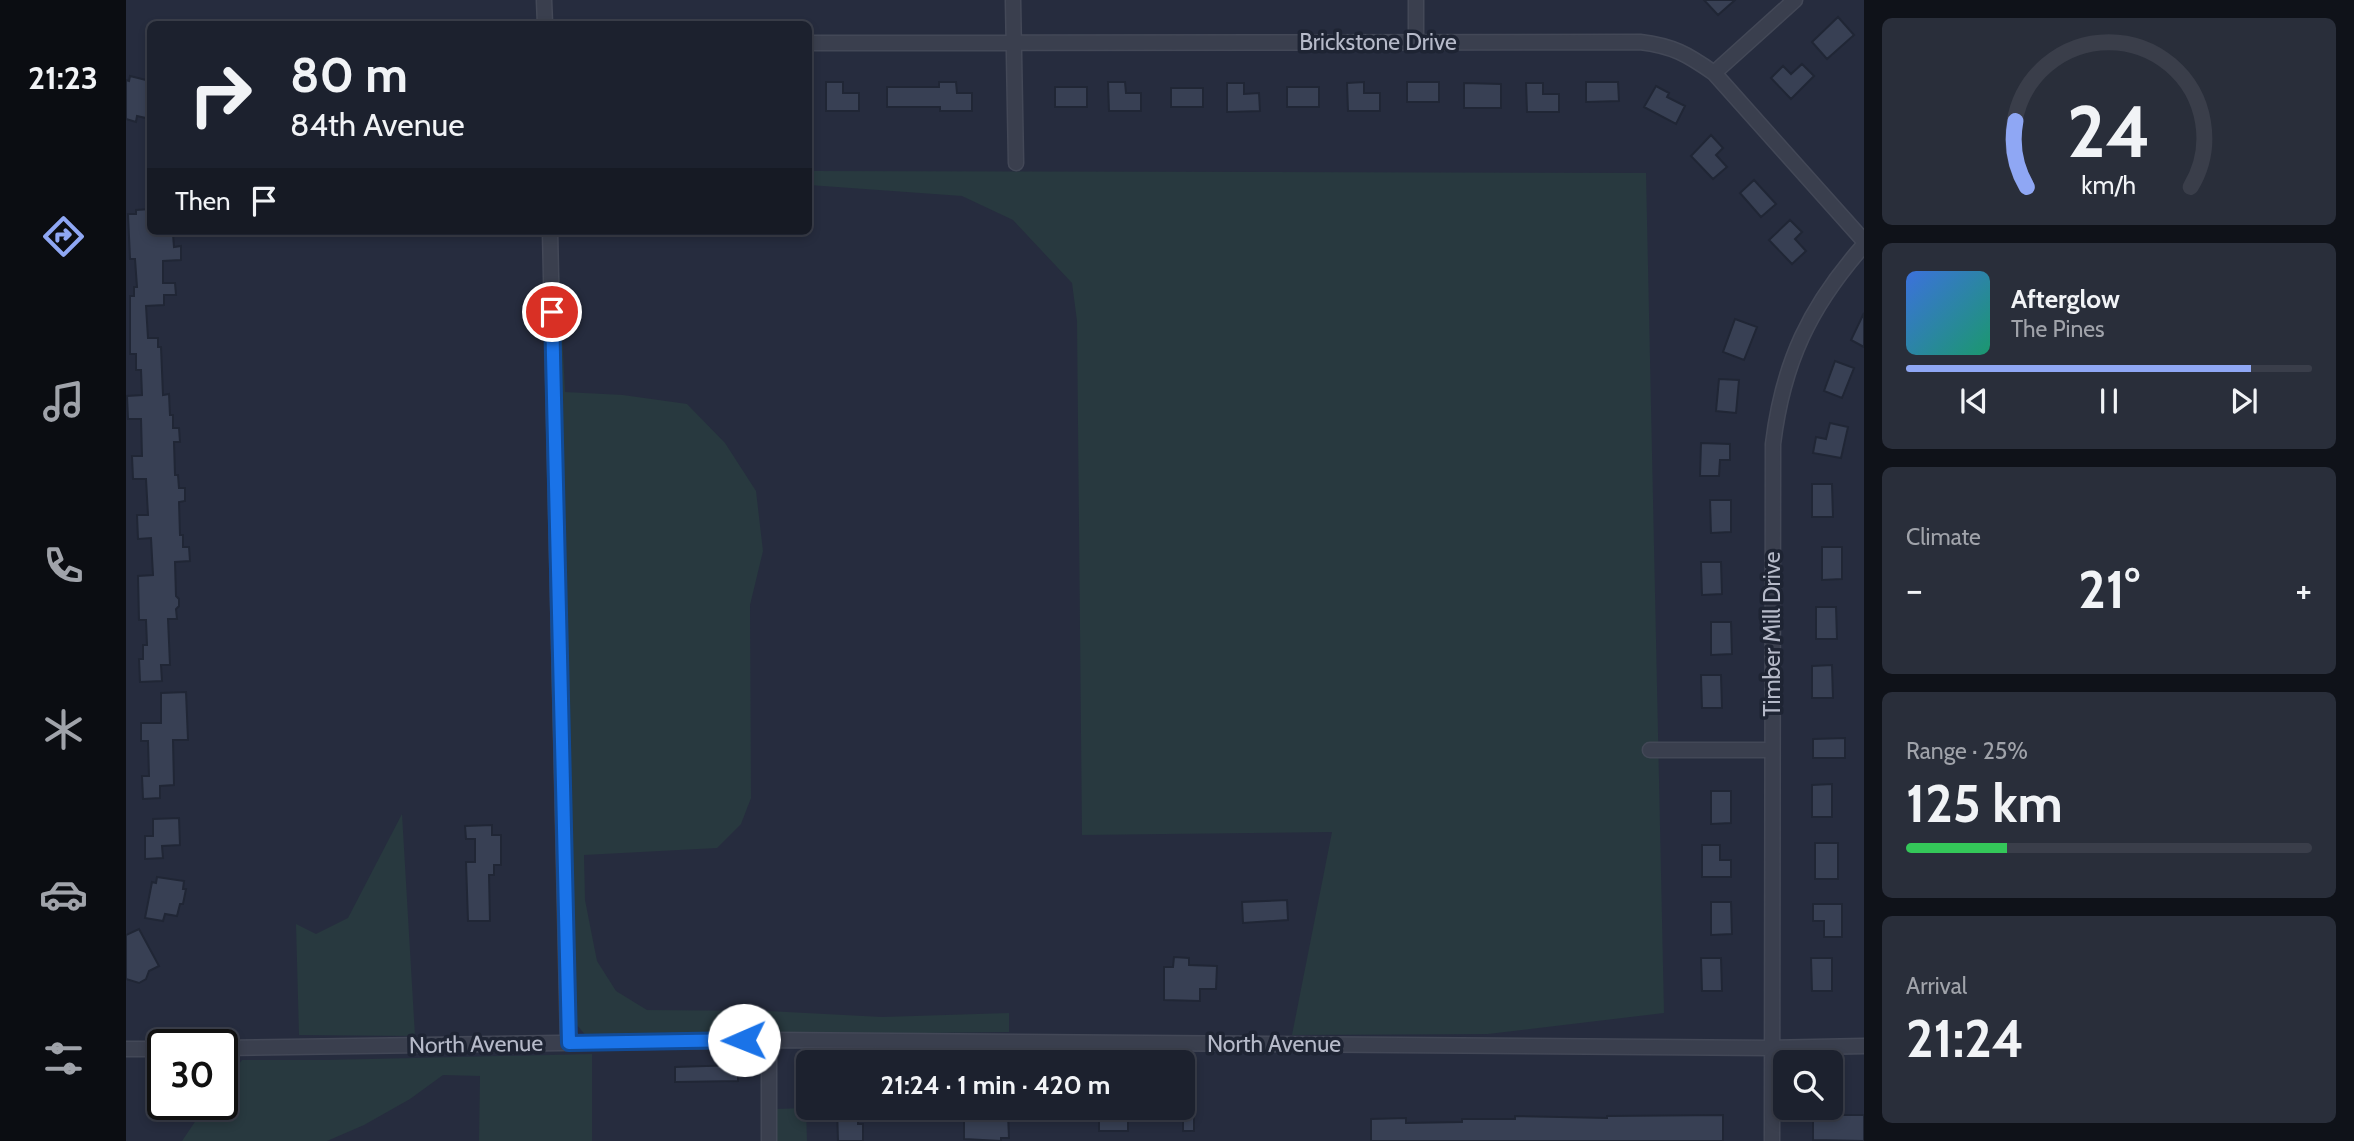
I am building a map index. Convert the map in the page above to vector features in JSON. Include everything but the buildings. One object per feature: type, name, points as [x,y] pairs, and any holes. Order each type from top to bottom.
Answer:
[{"type":"street","points":[[544,0],[545,21]]},
{"type":"street","points":[[1013,0],[1016,163]]},
{"type":"street","points":[[1416,0],[1416,42]]},
{"type":"street","points":[[1714,73],[1795,0]]},
{"type":"street","name":"Brickstone Drive","points":[[812,43],[1640,42],[1666,45],[1688,54],[1714,73],[1864,243]]},
{"type":"street","points":[[550,235],[569,1043]]},
{"type":"street","name":"Timber Mill Drive","points":[[1772,1141],[1772,465],[1776,420],[1793,355],[1813,312],[1836,276],[1864,243]]},
{"type":"street","points":[[1650,750],[1771,750]]},
{"type":"street","points":[[769,1040],[769,1141]]},
{"type":"street","name":"North Avenue","points":[[238,1048],[769,1040],[1772,1048],[1864,1046]]},
{"type":"street","points":[[126,1049],[147,1049]]},
{"type":"shaded area","points":[[812,171],[1646,173],[1664,1013],[1488,1034],[1292,1035],[1332,832],[1082,835],[1077,321],[1072,283],[1013,220],[962,196],[812,185]]},
{"type":"shaded area","points":[[557,235],[565,392],[623,395],[687,404],[725,443],[756,491],[763,551],[750,605],[751,798],[741,824],[717,848],[584,855],[585,900],[597,961],[616,991],[647,1010],[768,1011],[882,1017],[1009,1013],[1009,1032],[587,1037],[571,1018]]},
{"type":"shaded area","points":[[402,814],[415,1036],[299,1035],[296,924],[316,934],[348,918]]},
{"type":"shaded area","points":[[592,1054],[592,1141],[479,1141],[480,1076],[443,1075],[410,1099],[364,1125],[327,1141],[182,1141],[196,1120],[238,1120],[238,1065],[242,1060]]},
{"type":"shaded area","points":[[796,1108],[796,1120],[806,1120],[807,1141],[775,1141],[775,1109]]},
{"type":"route","points":[[552,312],[569,1043],[744,1040]]}]
